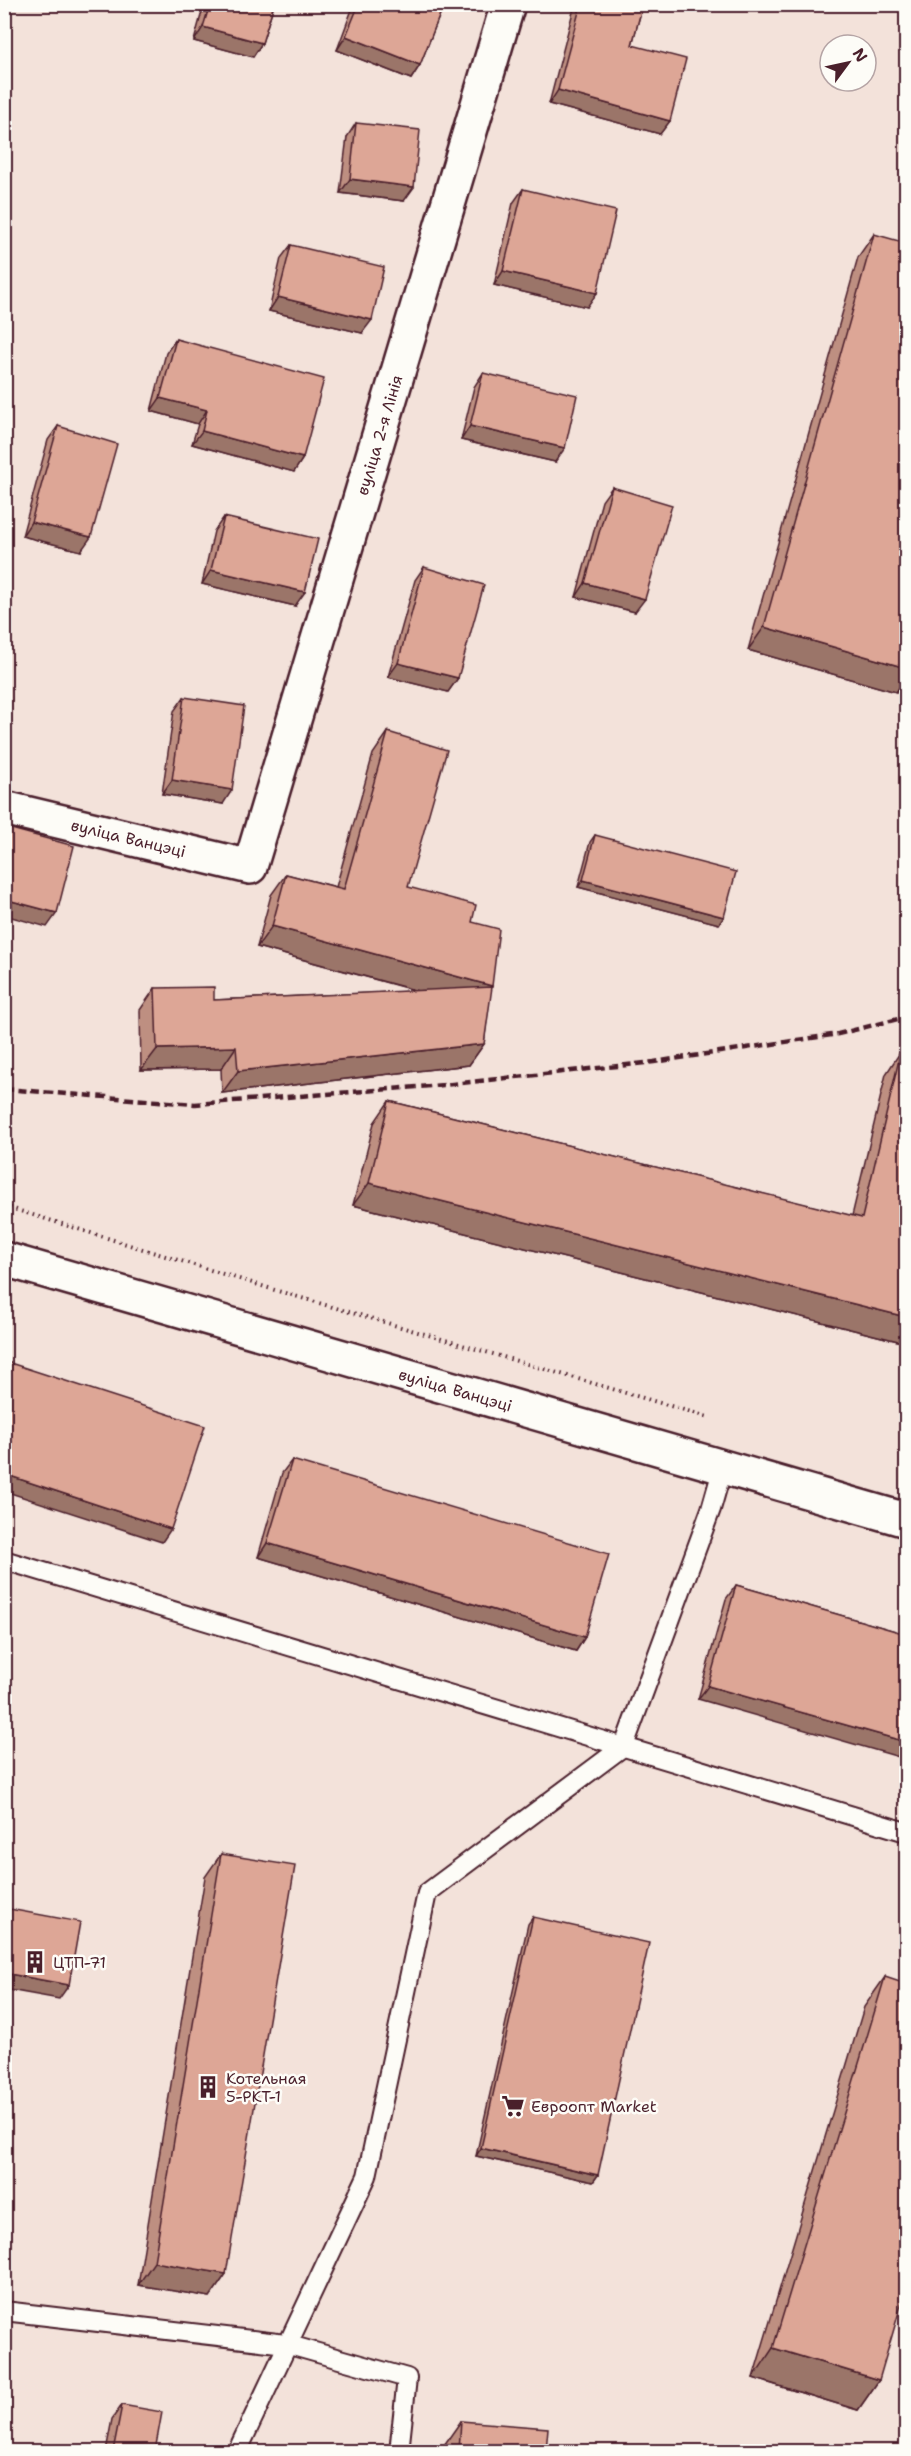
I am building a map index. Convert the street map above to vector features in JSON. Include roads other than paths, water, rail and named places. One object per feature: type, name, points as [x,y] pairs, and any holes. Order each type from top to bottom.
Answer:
[{"type":"street","name":"вуліца 2-я Лінія","points":[[250,867],[508,4]]},
{"type":"street","name":"вуліца Ванцэці","points":[[4,808],[250,867]]},
{"type":"street","name":"вуліца Ванцэці","points":[[4,1259],[906,1520]]},
{"type":"lane","points":[[237,2451],[367,2175],[427,1893],[624,1746],[711,1509],[723,1467]]},
{"type":"lane","points":[[4,1560],[906,1832]]},
{"type":"lane","points":[[4,2311],[286,2344],[407,2378],[399,2451]]},
{"type":"railway","points":[[4,1089],[195,1104],[443,1085],[654,1062],[838,1034],[906,1017]]},
{"type":"place","name":"ЦТП-71","points":[[35,1962]]},
{"type":"place","name":"Котельная 5-РКТ-1","points":[[208,2087]]},
{"type":"place","name":"Евроопт Market","points":[[513,2106]]}]
